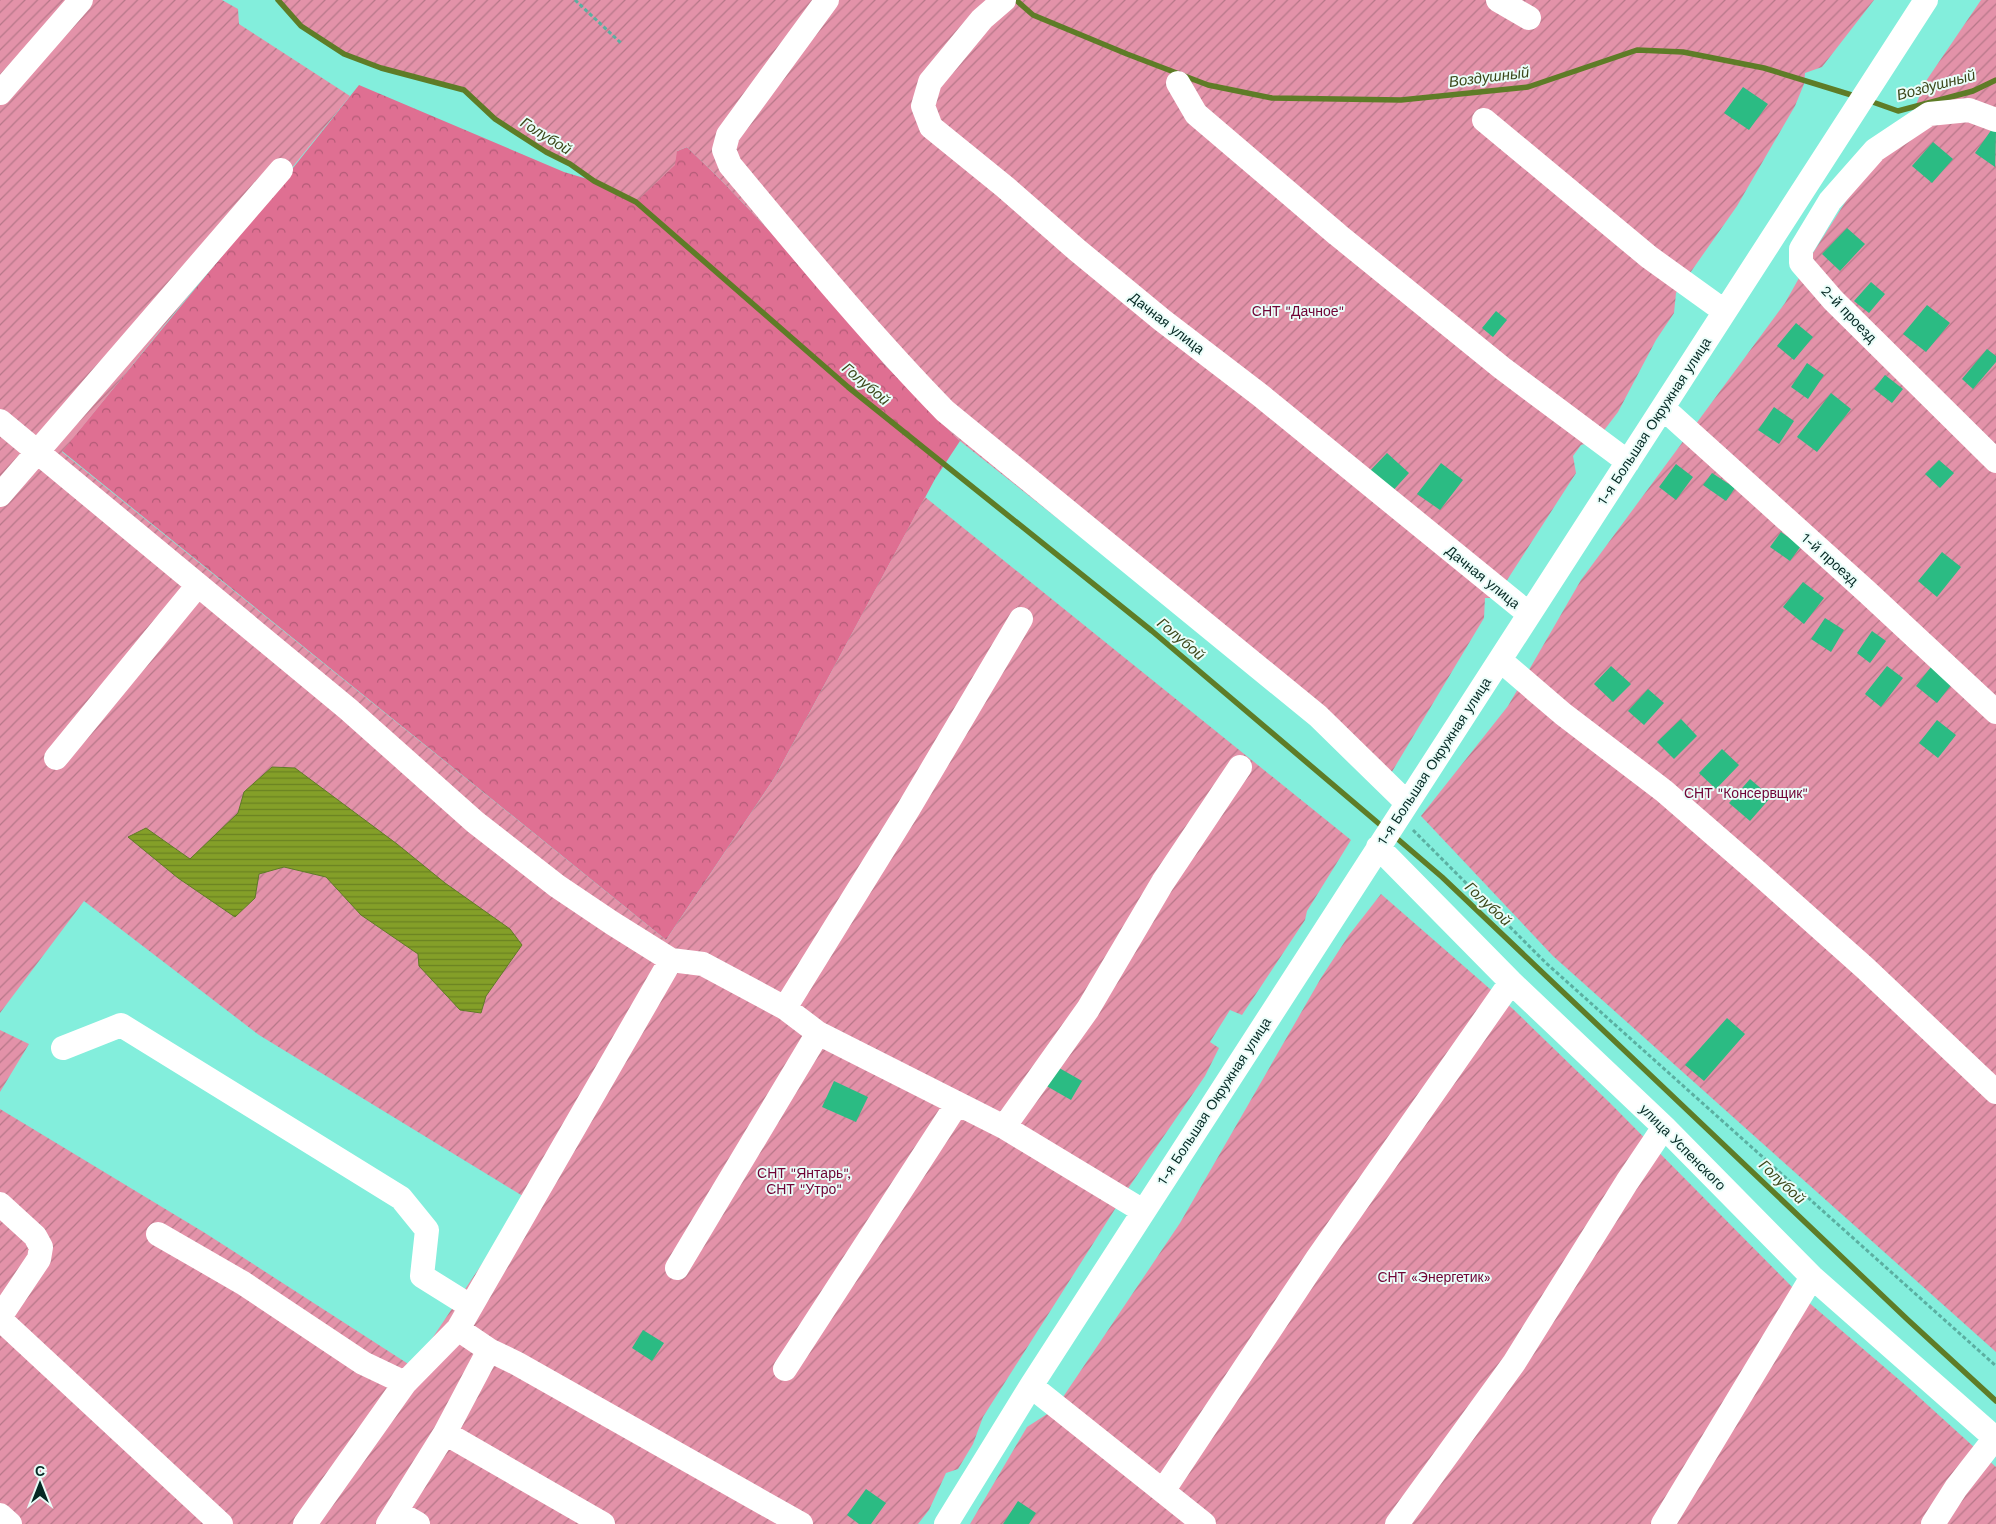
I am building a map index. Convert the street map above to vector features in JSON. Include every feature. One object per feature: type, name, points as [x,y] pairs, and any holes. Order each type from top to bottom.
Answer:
[{"type":"street","points":[[0,93],[82,0]]},
{"type":"street","points":[[826,0],[728,135],[724,150],[730,165],[832,287],[912,378],[945,411],[1318,716],[1402,809]]},
{"type":"street","name":"Дачная улица","points":[[1004,0],[982,19],[930,82],[924,106],[931,127],[1155,314],[1260,395],[1529,614]]},
{"type":"street","points":[[1498,0],[1529,18]]},
{"type":"street","name":"1-я Большая Окружная улица","points":[[946,1524],[1030,1386],[1926,0]]},
{"type":"street","points":[[1178,83],[1196,114],[1338,235],[1502,368],[1628,462]]},
{"type":"street","name":"2-й проезд","points":[[1996,120],[1969,110],[1929,114],[1876,150],[1830,200],[1801,249],[1802,263],[1833,300],[1996,461]]},
{"type":"street","points":[[1484,120],[1649,257],[1724,310]]},
{"type":"street","points":[[0,495],[281,170]]},
{"type":"street","name":"1-й проезд","points":[[1663,408],[1866,591],[1996,712]]},
{"type":"street","points":[[0,421],[348,709],[475,822],[556,886],[671,960],[703,964],[786,1008],[818,1033],[1004,1127],[1143,1211]]},
{"type":"street","points":[[56,758],[198,584]]},
{"type":"street","points":[[786,1008],[909,808],[1021,618]]},
{"type":"street","points":[[1500,660],[1563,714],[1664,791],[1755,870],[1865,968],[1996,1092]]},
{"type":"street","points":[[1004,1127],[1088,1009],[1163,882],[1240,767]]},
{"type":"street","name":"улица Успенского","points":[[1378,847],[1511,982],[1664,1127],[1812,1276],[1995,1438]]},
{"type":"street","points":[[305,1524],[405,1383],[458,1329],[671,960]]},
{"type":"street","points":[[1163,1491],[1317,1258],[1511,982]]},
{"type":"street","points":[[62,1048],[121,1025],[401,1198],[427,1230],[422,1276],[470,1306]]},
{"type":"street","points":[[677,1268],[818,1033]]},
{"type":"street","points":[[785,1369],[957,1104]]},
{"type":"street","points":[[1397,1524],[1514,1363],[1627,1182],[1664,1127]]},
{"type":"street","points":[[0,1204],[35,1236],[41,1247],[39,1258],[0,1318],[221,1524]]},
{"type":"street","points":[[158,1234],[243,1282],[363,1363],[405,1383]]},
{"type":"street","points":[[1663,1524],[1812,1276]]},
{"type":"street","points":[[458,1329],[489,1350],[516,1363],[801,1524]]},
{"type":"street","points":[[418,1524],[392,1518],[446,1433],[489,1350]]},
{"type":"street","points":[[1030,1386],[1204,1524]]},
{"type":"street","points":[[446,1433],[603,1524]]},
{"type":"street","points":[[1933,1524],[1956,1488],[1995,1438]]},
{"type":"street","points":[[0,1515],[10,1524]]},
{"type":"path","points":[[575,0],[622,44]]},
{"type":"path","points":[[1402,809],[1546,962],[1996,1366]]},
{"type":"green space","name":"СНТ \"Янтарь\", СНТ \"Утро\"","points":[[0,0],[222,0],[238,9],[239,24],[350,96],[62,452],[666,940],[775,777],[925,497],[1351,840],[1307,911],[1305,920],[1242,1015],[1230,1010],[1210,1042],[1219,1048],[1205,1076],[1129,1187],[983,1417],[973,1444],[958,1469],[946,1473],[929,1510],[918,1524],[0,1524],[0,1109],[205,1233],[413,1367],[526,1198],[259,1035],[84,901],[0,1013]]},
{"type":"green space","name":"СНТ \"Дачное\"","points":[[278,0],[1874,0],[1822,67],[1805,73],[1804,84],[1795,106],[1737,206],[1676,293],[1674,313],[1656,340],[1618,412],[1596,441],[1581,445],[1573,456],[1576,473],[1500,591],[1494,598],[1485,598],[1484,618],[1387,780],[960,441],[884,364],[804,267],[687,147],[677,151],[675,165],[636,202],[594,181],[570,164],[546,152],[495,119],[464,90],[381,68],[344,54],[301,26]]},
{"type":"green space","name":"СНТ \"Консервщик\"","points":[[1981,0],[1996,0],[1996,1352],[1553,956],[1421,816],[1508,706],[1581,580],[1785,303],[1813,253],[1853,190],[1903,135],[1926,81]]},
{"type":"green space","points":[[359,85],[564,172],[594,181],[636,202],[677,151],[687,147],[804,267],[884,364],[960,441],[935,479],[775,777],[666,940],[62,451],[254,217]]},
{"type":"green space","name":"СНТ «Энергетик»","points":[[1381,894],[1513,1009],[1610,1103],[1800,1295],[1910,1389],[1996,1467],[1996,1524],[970,1524],[1027,1427],[1055,1409],[1180,1223],[1321,978],[1349,935]]},
{"type":"green space","points":[[0,1030],[29,1044],[0,1092]]},
{"type":"shaded area","points":[[272,767],[295,768],[397,844],[445,883],[510,929],[522,945],[486,996],[481,1013],[460,1010],[419,966],[418,954],[361,915],[326,877],[284,867],[259,874],[255,898],[235,917],[178,878],[128,837],[146,828],[190,859],[238,813],[244,792]]},
{"type":"building","points":[[1743,87],[1768,104],[1749,130],[1724,113]]},
{"type":"building","points":[[1992,129],[1996,132],[1995,167],[1975,153]]},
{"type":"building","points":[[1933,142],[1953,159],[1932,183],[1912,166]]},
{"type":"building","points":[[1847,228],[1865,244],[1840,271],[1822,254]]},
{"type":"building","points":[[1871,282],[1885,294],[1869,313],[1854,301]]},
{"type":"building","points":[[1927,305],[1950,323],[1926,352],[1903,334]]},
{"type":"building","points":[[1496,311],[1507,320],[1493,337],[1482,328]]},
{"type":"building","points":[[1796,323],[1813,337],[1794,360],[1777,346]]},
{"type":"building","points":[[1987,349],[1996,356],[1996,362],[1973,389],[1962,379]]},
{"type":"building","points":[[1807,363],[1824,375],[1808,399],[1791,387]]},
{"type":"building","points":[[1885,375],[1903,389],[1892,403],[1874,389]]},
{"type":"building","points":[[1831,393],[1851,409],[1817,452],[1797,437]]},
{"type":"building","points":[[1774,407],[1794,421],[1779,444],[1758,430]]},
{"type":"building","points":[[1387,453],[1409,473],[1389,495],[1367,474]]},
{"type":"building","points":[[1939,460],[1954,473],[1940,488],[1925,474]]},
{"type":"building","points":[[1441,463],[1463,480],[1440,510],[1417,494]]},
{"type":"building","points":[[1676,464],[1693,477],[1676,500],[1659,487]]},
{"type":"building","points":[[1712,473],[1735,488],[1726,501],[1703,485]]},
{"type":"building","points":[[1781,532],[1801,546],[1790,561],[1770,547]]},
{"type":"building","points":[[1942,552],[1961,567],[1937,597],[1918,581]]},
{"type":"building","points":[[1803,582],[1824,598],[1804,624],[1783,607]]},
{"type":"building","points":[[1825,618],[1844,630],[1831,652],[1811,639]]},
{"type":"building","points":[[1872,631],[1886,641],[1870,663],[1857,653]]},
{"type":"building","points":[[1611,666],[1631,684],[1613,702],[1594,684]]},
{"type":"building","points":[[1887,666],[1903,678],[1881,707],[1865,694]]},
{"type":"building","points":[[1931,667],[1952,684],[1937,703],[1916,686]]},
{"type":"building","points":[[1648,689],[1664,703],[1644,725],[1628,711]]},
{"type":"building","points":[[1681,719],[1697,736],[1674,759],[1657,742]]},
{"type":"building","points":[[1937,720],[1956,735],[1938,758],[1919,743]]},
{"type":"building","points":[[1722,749],[1739,765],[1716,789],[1699,773]]},
{"type":"building","points":[[1750,779],[1771,797],[1750,821],[1729,803]]},
{"type":"building","points":[[1727,1018],[1745,1034],[1704,1081],[1685,1065]]},
{"type":"building","points":[[1054,1065],[1082,1081],[1071,1100],[1043,1084]]},
{"type":"building","points":[[834,1081],[868,1097],[856,1122],[822,1107]]},
{"type":"building","points":[[643,1330],[664,1343],[652,1361],[632,1348]]},
{"type":"building","points":[[866,1489],[886,1503],[871,1524],[859,1524],[847,1515]]},
{"type":"building","points":[[1018,1501],[1036,1513],[1029,1524],[1003,1524]]},
{"type":"waterway","name":"Голубой","points":[[278,0],[301,26],[344,54],[381,68],[464,90],[495,119],[546,152],[570,164],[594,181],[636,202],[848,387],[1152,631],[1384,828]]},
{"type":"waterway","name":"Воздушный","points":[[1016,0],[1033,15],[1127,54],[1208,85],[1272,98],[1401,100],[1528,87],[1637,50],[1683,52],[1764,68],[1858,97]]},
{"type":"waterway","name":"Воздушный","points":[[1867,100],[1898,111],[1973,91],[1996,80]]},
{"type":"waterway","name":"Голубой","points":[[1393,835],[1442,877],[1908,1320],[1996,1401]]}]
